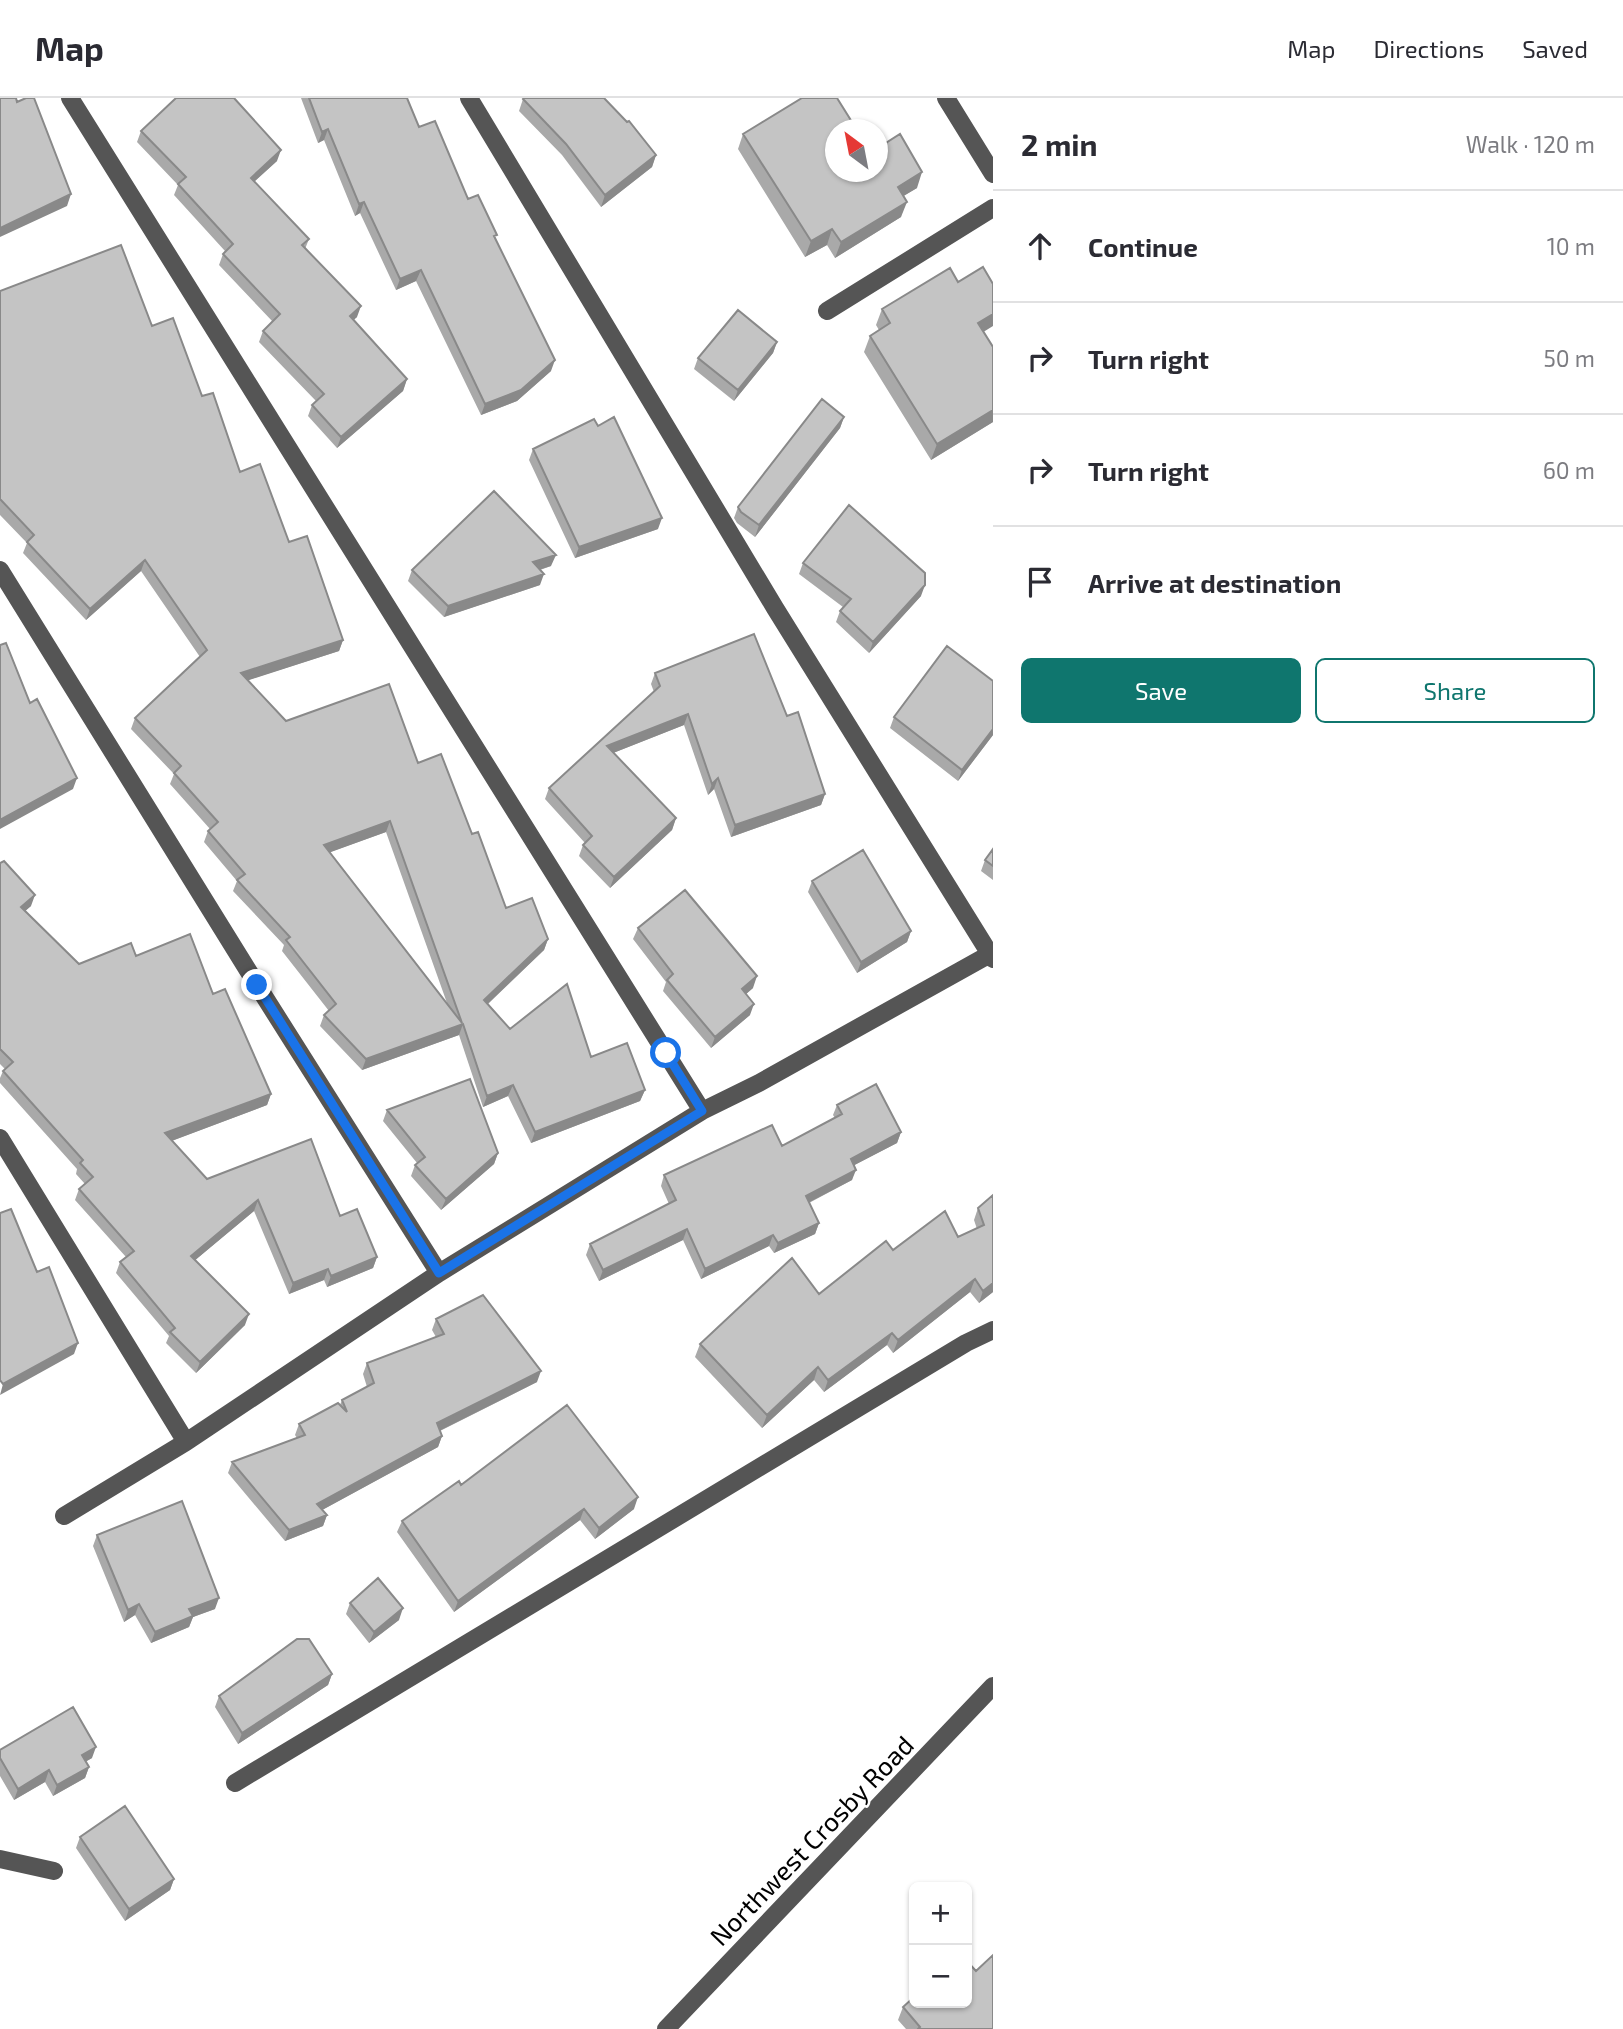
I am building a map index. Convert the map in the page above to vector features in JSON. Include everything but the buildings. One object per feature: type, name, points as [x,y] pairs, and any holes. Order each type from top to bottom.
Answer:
[{"type":"street","points":[[70,98],[702,1111]]},
{"type":"street","points":[[64,1516],[186,1442],[439,1273],[702,1111],[759,1083],[992,956],[775,608],[469,98]]},
{"type":"street","points":[[946,98],[993,174]]},
{"type":"street","points":[[827,311],[993,208]]},
{"type":"street","points":[[0,570],[439,1273]]},
{"type":"street","points":[[0,1138],[186,1442]]},
{"type":"street","points":[[235,1783],[966,1343],[993,1330]]},
{"type":"street","name":"Northwest Crosby Road","points":[[666,2029],[993,1686]]},
{"type":"street","points":[[0,1859],[54,1871]]},
{"type":"route","points":[[257,985],[439,1273],[702,1111],[666,1053]]}]
